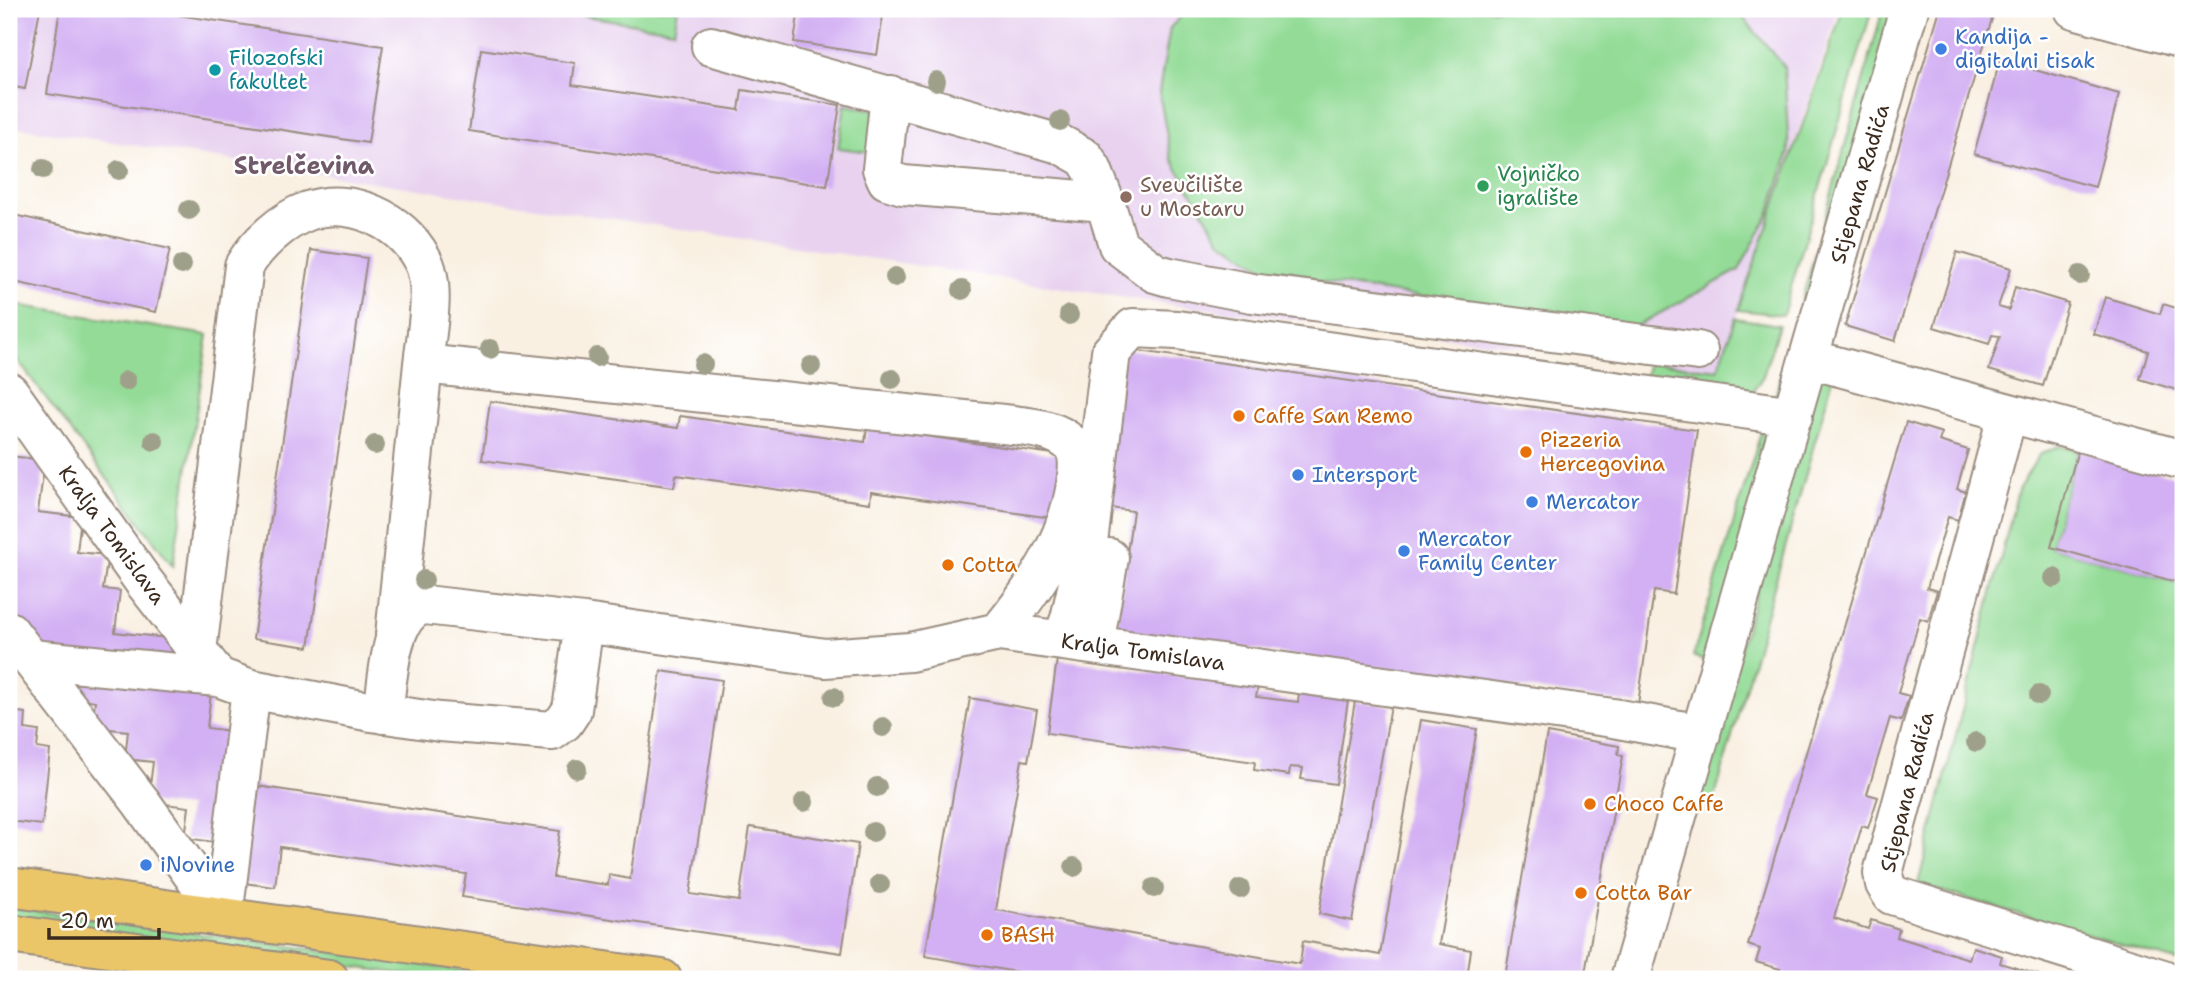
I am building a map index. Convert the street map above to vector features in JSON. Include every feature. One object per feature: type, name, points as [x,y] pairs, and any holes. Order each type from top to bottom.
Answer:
[{"type":"main road","points":[[9,887],[662,979]]},
{"type":"main road","points":[[9,934],[329,979]]},
{"type":"street","name":"Stjepana Radića","points":[[1630,979],[1909,9]]},
{"type":"street","points":[[2074,9],[2183,39]]},
{"type":"street","points":[[711,46],[1060,144],[1085,158],[1092,169],[1118,245],[1155,273],[1183,281],[1252,293],[1698,351]]},
{"type":"street","points":[[890,95],[883,169],[887,180],[903,185],[1105,202]]},
{"type":"street","points":[[223,917],[222,672],[244,266],[262,242],[308,211],[336,207],[372,213],[402,232],[422,259],[429,276],[423,364],[395,635]]},
{"type":"street","points":[[1041,633],[1070,620],[1089,535],[1111,352],[1133,328],[1177,330],[1793,416]]},
{"type":"street","points":[[1810,359],[2183,460]]},
{"type":"street","points":[[423,364],[1013,425],[1060,435],[1072,444],[1076,452],[1077,474],[1072,505],[1051,557],[1031,592],[1041,633]]},
{"type":"street","name":"Kralja Tomislava","points":[[9,392],[144,582],[222,672]]},
{"type":"street","name":"Stjepana Radića","points":[[2008,413],[1883,873],[1885,884],[1892,895],[2163,979]]},
{"type":"street","points":[[1041,633],[1118,509]]},
{"type":"street","name":"Kralja Tomislava","points":[[383,714],[395,635],[405,615],[415,606],[425,605],[584,623],[825,658],[910,652],[1041,633],[1401,679],[1701,734]]},
{"type":"street","points":[[20,645],[222,672],[383,714],[552,731],[564,722],[572,710],[584,623]]},
{"type":"street","points":[[20,645],[141,802],[223,917]]},
{"type":"shaded area","name":"Sveučilište u Mostaru","points":[[9,9],[1839,9],[1719,370],[1173,305],[9,126]]},
{"type":"green space","points":[[541,9],[678,9],[674,30]]},
{"type":"green space","name":"Vojničko igralište","points":[[1188,9],[1736,9],[1784,66],[1789,152],[1769,214],[1739,270],[1633,328],[1274,275],[1220,240],[1171,158],[1159,92],[1170,28]]},
{"type":"green space","points":[[1843,9],[1872,9],[1783,315],[1738,310]]},
{"type":"green space","points":[[1883,9],[1900,9],[1789,402],[1772,407]]},
{"type":"green space","points":[[845,105],[876,110],[869,152],[838,148]]},
{"type":"green space","points":[[9,304],[208,335],[173,566],[9,349]]},
{"type":"green space","points":[[1735,318],[1779,325],[1763,376],[1750,396],[1643,385],[1649,362],[1718,370]]},
{"type":"green space","points":[[1822,363],[1836,367],[1712,807],[1696,803]]},
{"type":"green space","points":[[1765,419],[1778,430],[1714,663],[1693,656]]},
{"type":"green space","points":[[2058,446],[2078,450],[2051,547],[2183,584],[2183,960],[2179,962],[1918,884],[2018,490],[2039,455]]},
{"type":"green space","points":[[9,907],[524,979],[439,979],[9,919]]},
{"type":"building","points":[[9,9],[40,9],[25,89],[9,86]]},
{"type":"building","name":"Filozofski fakultet","points":[[60,9],[138,9],[383,46],[368,143],[47,94]]},
{"type":"building","points":[[799,9],[884,9],[877,55],[794,42]]},
{"type":"building","points":[[1940,9],[1982,9],[1994,12],[1895,341],[1845,326]]},
{"type":"building","points":[[481,49],[575,63],[572,85],[739,110],[742,90],[840,105],[827,186],[469,131]]},
{"type":"building","points":[[2000,60],[2119,94],[2095,187],[1974,154]]},
{"type":"building","points":[[9,214],[170,249],[156,312],[9,281]]},
{"type":"building","points":[[311,250],[367,258],[309,647],[253,639]]},
{"type":"building","points":[[1957,252],[2011,268],[1998,307],[2009,310],[2015,287],[2068,303],[2043,386],[1989,370],[2000,336],[1992,335],[1989,344],[1934,327]]},
{"type":"building","points":[[2105,297],[2160,314],[2163,304],[2183,310],[2183,392],[2140,379],[2148,351],[2094,334]]},
{"type":"building","name":"Mercator Family Center","points":[[1125,349],[1697,430],[1674,594],[1654,591],[1638,704],[1116,630],[1133,511],[1102,507]]},
{"type":"building","points":[[490,401],[678,428],[680,416],[865,442],[867,428],[1068,456],[1059,519],[871,492],[870,503],[676,475],[674,487],[482,460]]},
{"type":"building","points":[[1906,422],[1942,433],[1939,441],[1968,450],[1957,489],[1966,492],[1958,520],[1948,517],[1927,588],[1937,591],[1928,621],[1920,618],[1898,693],[1909,696],[1901,721],[1890,718],[1867,794],[1878,797],[1868,828],[1862,826],[1834,918],[1868,929],[1871,920],[1899,929],[1897,937],[1969,959],[1973,947],[2002,956],[2000,963],[2052,979],[1796,979],[1778,974],[1780,969],[1756,962],[1760,949],[1748,945]]},
{"type":"building","points":[[2078,450],[2183,479],[2183,584],[2051,547]]},
{"type":"building","points":[[9,456],[45,460],[38,512],[81,517],[77,552],[108,555],[103,589],[120,591],[115,632],[176,639],[171,676],[211,692],[207,728],[230,731],[257,786],[560,831],[553,877],[608,885],[609,875],[630,879],[661,671],[722,680],[690,894],[739,901],[750,827],[858,844],[842,953],[462,897],[466,874],[280,847],[275,887],[211,879],[215,842],[185,838],[189,807],[148,802],[153,762],[125,759],[128,731],[92,727],[95,701],[68,696],[9,618]]},
{"type":"building","points":[[1057,659],[1258,687],[1256,697],[1298,702],[1299,693],[1348,700],[1336,784],[1301,779],[1303,768],[1290,767],[1289,775],[1254,770],[1255,762],[1047,733]]},
{"type":"building","points":[[970,698],[1037,710],[1028,761],[1022,760],[996,910],[1300,964],[1303,941],[1380,955],[1421,720],[1477,729],[1439,944],[1471,950],[1468,971],[1505,977],[1547,733],[1619,746],[1618,755],[1623,756],[1584,979],[1056,979],[925,956]]},
{"type":"building","points":[[1355,701],[1391,706],[1352,921],[1319,914]]},
{"type":"building","points":[[9,711],[26,713],[25,729],[39,731],[37,748],[50,750],[42,825],[9,821]]},
{"type":"place","name":"Kandija - digitalni tisak","points":[[1941,49]]},
{"type":"place","name":"Filozofski fakultet","points":[[215,70]]},
{"type":"place","name":"Vojničko igralište","points":[[1483,186]]},
{"type":"place","name":"Sveučilište u Mostaru","points":[[1126,197]]},
{"type":"place","name":"Caffe San Remo","points":[[1239,416]]},
{"type":"place","name":"Pizzeria Hercegovina","points":[[1526,452]]},
{"type":"place","name":"Intersport","points":[[1298,475]]},
{"type":"place","name":"Mercator","points":[[1532,502]]},
{"type":"place","name":"Mercator Family Center","points":[[1404,551]]},
{"type":"place","name":"Cotta","points":[[948,565]]},
{"type":"place","name":"Choco Caffe","points":[[1590,804]]},
{"type":"place","name":"iNovine","points":[[146,865]]},
{"type":"place","name":"Cotta Bar","points":[[1581,893]]},
{"type":"place","name":"BASH","points":[[987,935]]},
{"type":"district","name":"Strelčevina","points":[[304,166]]}]
